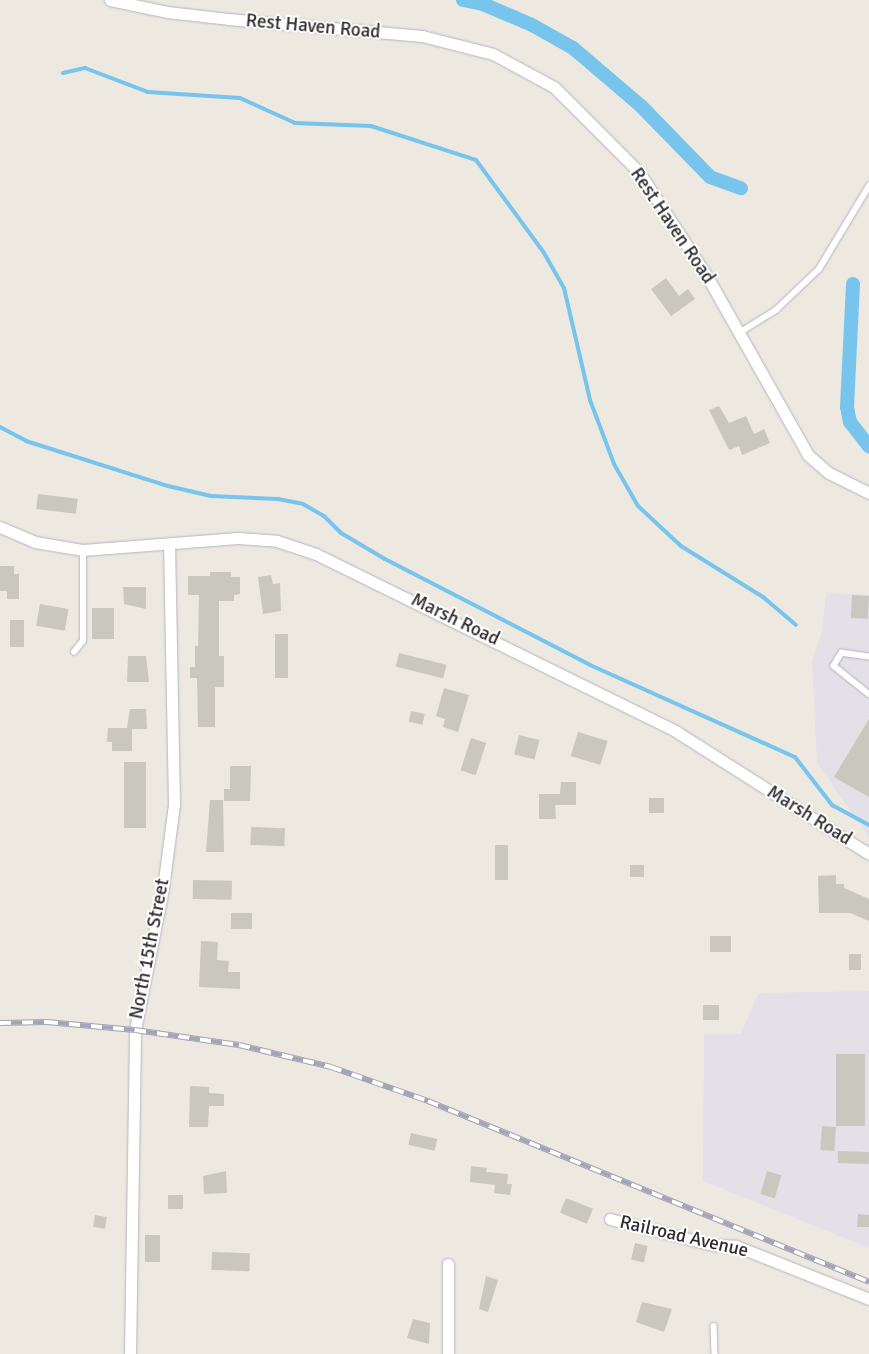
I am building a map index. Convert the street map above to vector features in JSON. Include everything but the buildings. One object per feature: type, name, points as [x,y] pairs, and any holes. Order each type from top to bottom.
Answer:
[{"type":"street","name":"Rest Haven Road","points":[[110,0],[167,12],[422,36],[494,54],[554,87],[639,172],[708,278],[808,455],[828,473],[869,494]]},
{"type":"street","name":"Marsh Road","points":[[0,527],[35,542],[83,550],[238,538],[277,541],[316,554],[677,732],[869,854]]},
{"type":"street","name":"North 15th Street","points":[[130,1354],[135,1030],[163,888],[174,804],[169,544]]},
{"type":"street","name":"Railroad Avenue","points":[[610,1220],[713,1246],[736,1246],[869,1299]]},
{"type":"street","points":[[448,1264],[448,1354]]},
{"type":"lane","points":[[738,333],[776,310],[819,269],[869,186]]},
{"type":"lane","points":[[74,652],[84,641],[83,550]]},
{"type":"lane","points":[[869,657],[842,653],[834,666],[869,694]]},
{"type":"lane","points":[[714,1326],[715,1354]]},
{"type":"shaded area","points":[[826,593],[869,595],[869,838],[817,763],[812,661],[822,632]]},
{"type":"shaded area","points":[[869,991],[869,1248],[703,1181],[704,1034],[741,1034],[758,993]]},
{"type":"waterway","points":[[463,0],[483,4],[532,25],[573,48],[641,106],[710,177],[741,188]]},
{"type":"waterway","points":[[63,73],[85,68],[148,92],[240,98],[295,123],[371,126],[476,160],[544,253],[564,288],[590,400],[614,464],[638,506],[681,546],[763,597],[796,625]]},
{"type":"waterway","points":[[853,284],[847,407],[850,422],[869,446]]},
{"type":"waterway","points":[[0,427],[26,441],[168,486],[211,496],[278,499],[303,504],[324,516],[341,533],[385,559],[590,665],[795,757],[832,805],[869,825]]},
{"type":"railway","points":[[0,1023],[47,1022],[135,1030],[239,1045],[331,1067],[428,1101],[869,1282]]}]
